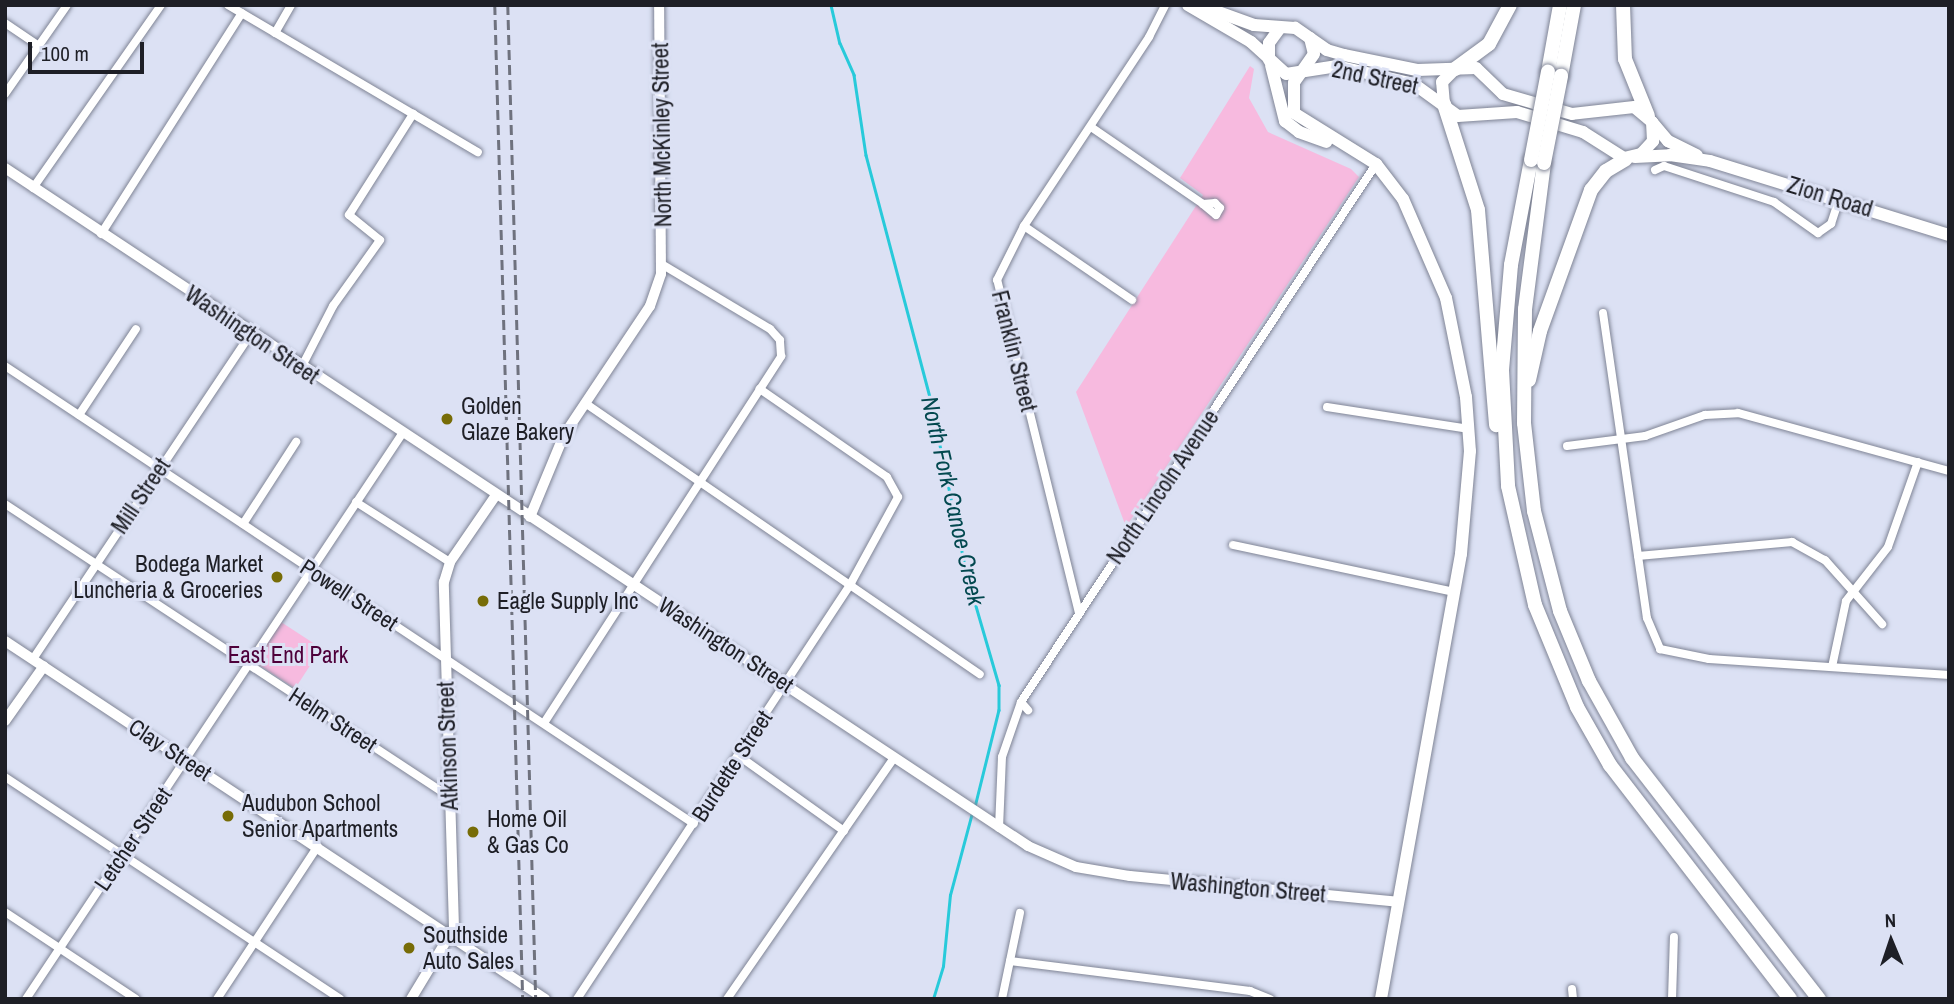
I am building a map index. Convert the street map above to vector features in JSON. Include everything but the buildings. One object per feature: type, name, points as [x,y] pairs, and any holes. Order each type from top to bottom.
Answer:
[{"type":"highway","points":[[1455,69],[1489,44],[1510,5]]},
{"type":"highway","points":[[1555,74],[1560,5]]},
{"type":"highway","points":[[1512,515],[1505,460],[1504,319],[1555,74],[1574,5]]},
{"type":"highway","points":[[1623,5],[1625,59],[1650,119]]},
{"type":"highway","points":[[1444,104],[1478,210],[1495,421],[1512,515],[1550,646],[1598,746],[1692,877],[1790,999]]},
{"type":"highway","points":[[1525,437],[1535,353],[1567,253],[1597,180],[1631,158]]},
{"type":"highway","points":[[1538,161],[1525,309],[1525,437],[1547,566],[1569,634],[1605,710],[1650,783],[1819,999]]},
{"type":"main road","name":"2nd Street","points":[[1188,5],[1251,42],[1286,74],[1326,66],[1347,67],[1422,86],[1458,116],[1506,111],[1592,136],[1631,158]]},
{"type":"main road","name":"2nd Street","points":[[1199,5],[1254,25],[1295,28],[1344,55],[1417,70],[1476,68],[1503,94],[1572,114],[1630,107],[1650,119]]},
{"type":"main road","points":[[1280,28],[1269,43],[1270,62],[1285,121],[1299,132],[1376,164],[1408,208],[1440,279],[1462,366],[1469,429],[1467,509],[1455,592],[1381,999]]},
{"type":"main road","name":"2nd Street","points":[[1301,72],[1314,54],[1310,38]]},
{"type":"main road","name":"2nd Street","points":[[1444,104],[1442,82],[1455,69]]},
{"type":"main road","points":[[1301,72],[1292,90],[1294,113],[1352,152]]},
{"type":"main road","points":[[1631,158],[1653,141],[1650,119]]},
{"type":"main road","name":"Zion Road","points":[[1650,119],[1668,141],[1710,161]]},
{"type":"main road","name":"Zion Road","points":[[1631,158],[1670,155],[1710,161],[1949,235]]},
{"type":"street","points":[[5,94],[67,5]]},
{"type":"street","points":[[33,188],[160,5]]},
{"type":"street","points":[[228,5],[478,152]]},
{"type":"street","points":[[275,33],[291,5]]},
{"type":"street","name":"North McKinley Street","points":[[530,517],[564,435],[650,306],[663,265],[659,5]]},
{"type":"street","name":"Franklin Street","points":[[1079,613],[997,288],[1002,265],[1024,226],[1091,127],[1165,5]]},
{"type":"street","points":[[101,234],[242,13]]},
{"type":"street","points":[[5,23],[39,46]]},
{"type":"street","points":[[301,368],[332,306],[380,240],[349,215],[413,114]]},
{"type":"street","points":[[1091,127],[1203,204]]},
{"type":"street","name":"North Lincoln Avenue","points":[[999,828],[1002,757],[1021,702],[1376,164]]},
{"type":"street","points":[[1655,170],[1664,166],[1774,202],[1818,233],[1831,224],[1839,200]]},
{"type":"street","name":"Washington Street","points":[[5,168],[301,368],[786,684],[957,802],[1028,846],[1076,867],[1150,878],[1398,902]]},
{"type":"street","points":[[1024,226],[1132,300]]},
{"type":"street","points":[[544,723],[781,355],[781,343],[742,312],[663,265]]},
{"type":"street","points":[[1603,313],[1651,636],[1666,652],[1949,675]]},
{"type":"street","points":[[79,415],[136,329]]},
{"type":"street","name":"Mill Street","points":[[33,659],[251,333]]},
{"type":"street","name":"Powell Street","points":[[5,366],[694,824]]},
{"type":"street","name":"Burdette Street","points":[[577,999],[851,583],[896,502],[897,491],[887,477],[760,389]]},
{"type":"street","points":[[585,403],[851,583],[979,674]]},
{"type":"street","points":[[1327,407],[1469,429]]},
{"type":"street","points":[[1567,446],[1622,440],[1705,415],[1738,413],[1949,471]]},
{"type":"street","name":"Letcher Street","points":[[26,999],[402,434]]},
{"type":"street","points":[[243,524],[296,442]]},
{"type":"street","points":[[1832,667],[1840,618],[1851,593],[1888,547],[1918,462]]},
{"type":"street","name":"Atkinson Street","points":[[452,934],[444,582],[450,562],[496,495]]},
{"type":"street","points":[[356,502],[450,562]]},
{"type":"street","name":"Helm Street","points":[[5,504],[450,797]]},
{"type":"street","points":[[1638,556],[1792,542],[1825,559],[1851,593],[1882,624]]},
{"type":"street","points":[[1233,545],[1455,592]]},
{"type":"street","name":"Clay Street","points":[[5,641],[452,934],[545,999]]},
{"type":"street","points":[[5,721],[44,666]]},
{"type":"street","points":[[1021,702],[1028,710]]},
{"type":"street","points":[[739,756],[844,831]]},
{"type":"street","points":[[727,999],[894,758]]},
{"type":"street","points":[[5,778],[340,999]]},
{"type":"street","points":[[217,999],[318,846]]},
{"type":"street","points":[[5,912],[136,999]]},
{"type":"street","points":[[1002,999],[1020,913]]},
{"type":"street","points":[[411,999],[452,934]]},
{"type":"street","points":[[1672,999],[1674,937]]},
{"type":"street","points":[[1010,961],[1240,990],[1270,999]]},
{"type":"street","points":[[1572,989],[1573,999]]},
{"type":"street","points":[[1230,999],[1240,990]]},
{"type":"green space","points":[[1250,66],[1254,69],[1249,98],[1268,132],[1351,169],[1359,177],[1126,527],[1076,392],[1203,195],[1180,178]]},
{"type":"green space","name":"East End Park","points":[[281,622],[321,648],[295,688],[255,662]]},
{"type":"waterway","name":"North Fork Canoe Creek","points":[[831,5],[840,43],[854,75],[866,155],[930,397],[967,575],[999,685],[999,710],[975,807]]},
{"type":"waterway","name":"North Fork Canoe Creek","points":[[933,999],[943,966],[950,895],[972,813]]},
{"type":"railway","points":[[495,5],[523,999]]},
{"type":"railway","points":[[508,5],[536,999]]},
{"type":"place","name":"Golden Glaze Bakery","points":[[447,419]]},
{"type":"place","name":"Bodega Market Luncheria & Groceries","points":[[277,577]]},
{"type":"place","name":"Eagle Supply Inc","points":[[483,601]]},
{"type":"place","name":"Audubon School Senior Apartments","points":[[228,816]]},
{"type":"place","name":"Home Oil & Gas Co","points":[[473,832]]},
{"type":"place","name":"Southside Auto Sales","points":[[409,948]]}]
